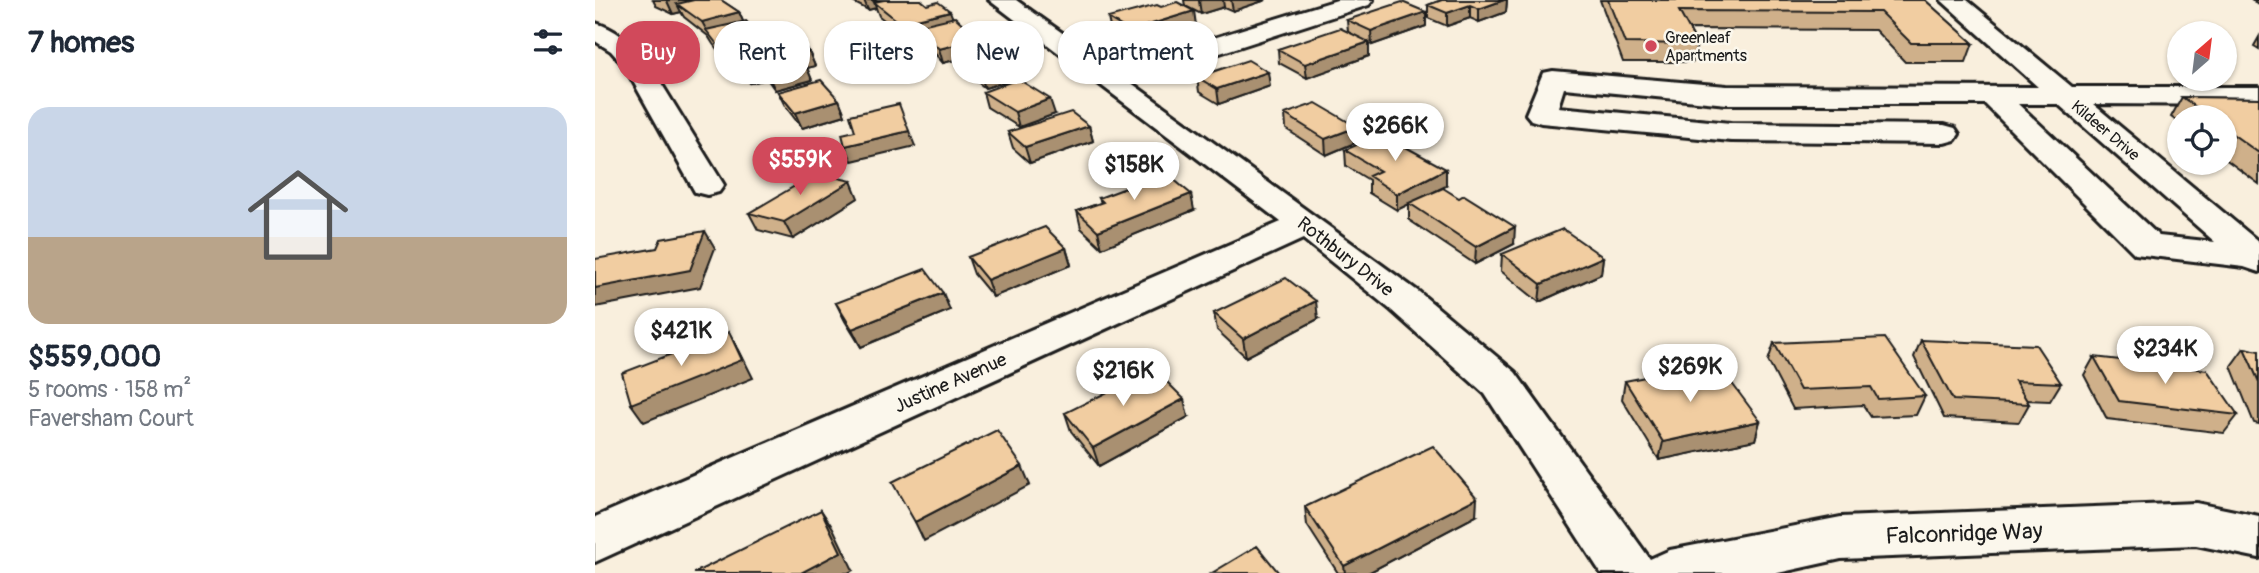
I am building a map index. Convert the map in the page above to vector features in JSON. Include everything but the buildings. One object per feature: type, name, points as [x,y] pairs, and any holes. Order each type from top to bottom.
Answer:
[{"type":"street","name":"Rothbury Drive","points":[[1001,0],[1058,41]]},
{"type":"street","points":[[1218,45],[1361,0]]},
{"type":"street","name":"Kildeer Drive","points":[[1953,0],[2257,259]]},
{"type":"street","points":[[595,30],[620,46],[636,63],[707,185]]},
{"type":"street","points":[[1914,95],[1944,134],[1731,132],[1541,114],[1553,79],[1727,95],[2063,94],[2259,96]]},
{"type":"street","name":"Rothbury Drive","points":[[1117,84],[1405,301],[1500,383],[1630,573]]},
{"type":"street","points":[[1992,95],[2148,246],[2257,259]]},
{"type":"street","name":"Justine Avenue","points":[[595,540],[1305,224]]},
{"type":"street","name":"Falconridge Way","points":[[1670,573],[1841,538],[2196,524],[2259,537]]},
{"type":"place","name":"Greenleaf Apartments","points":[[1651,46]]}]
